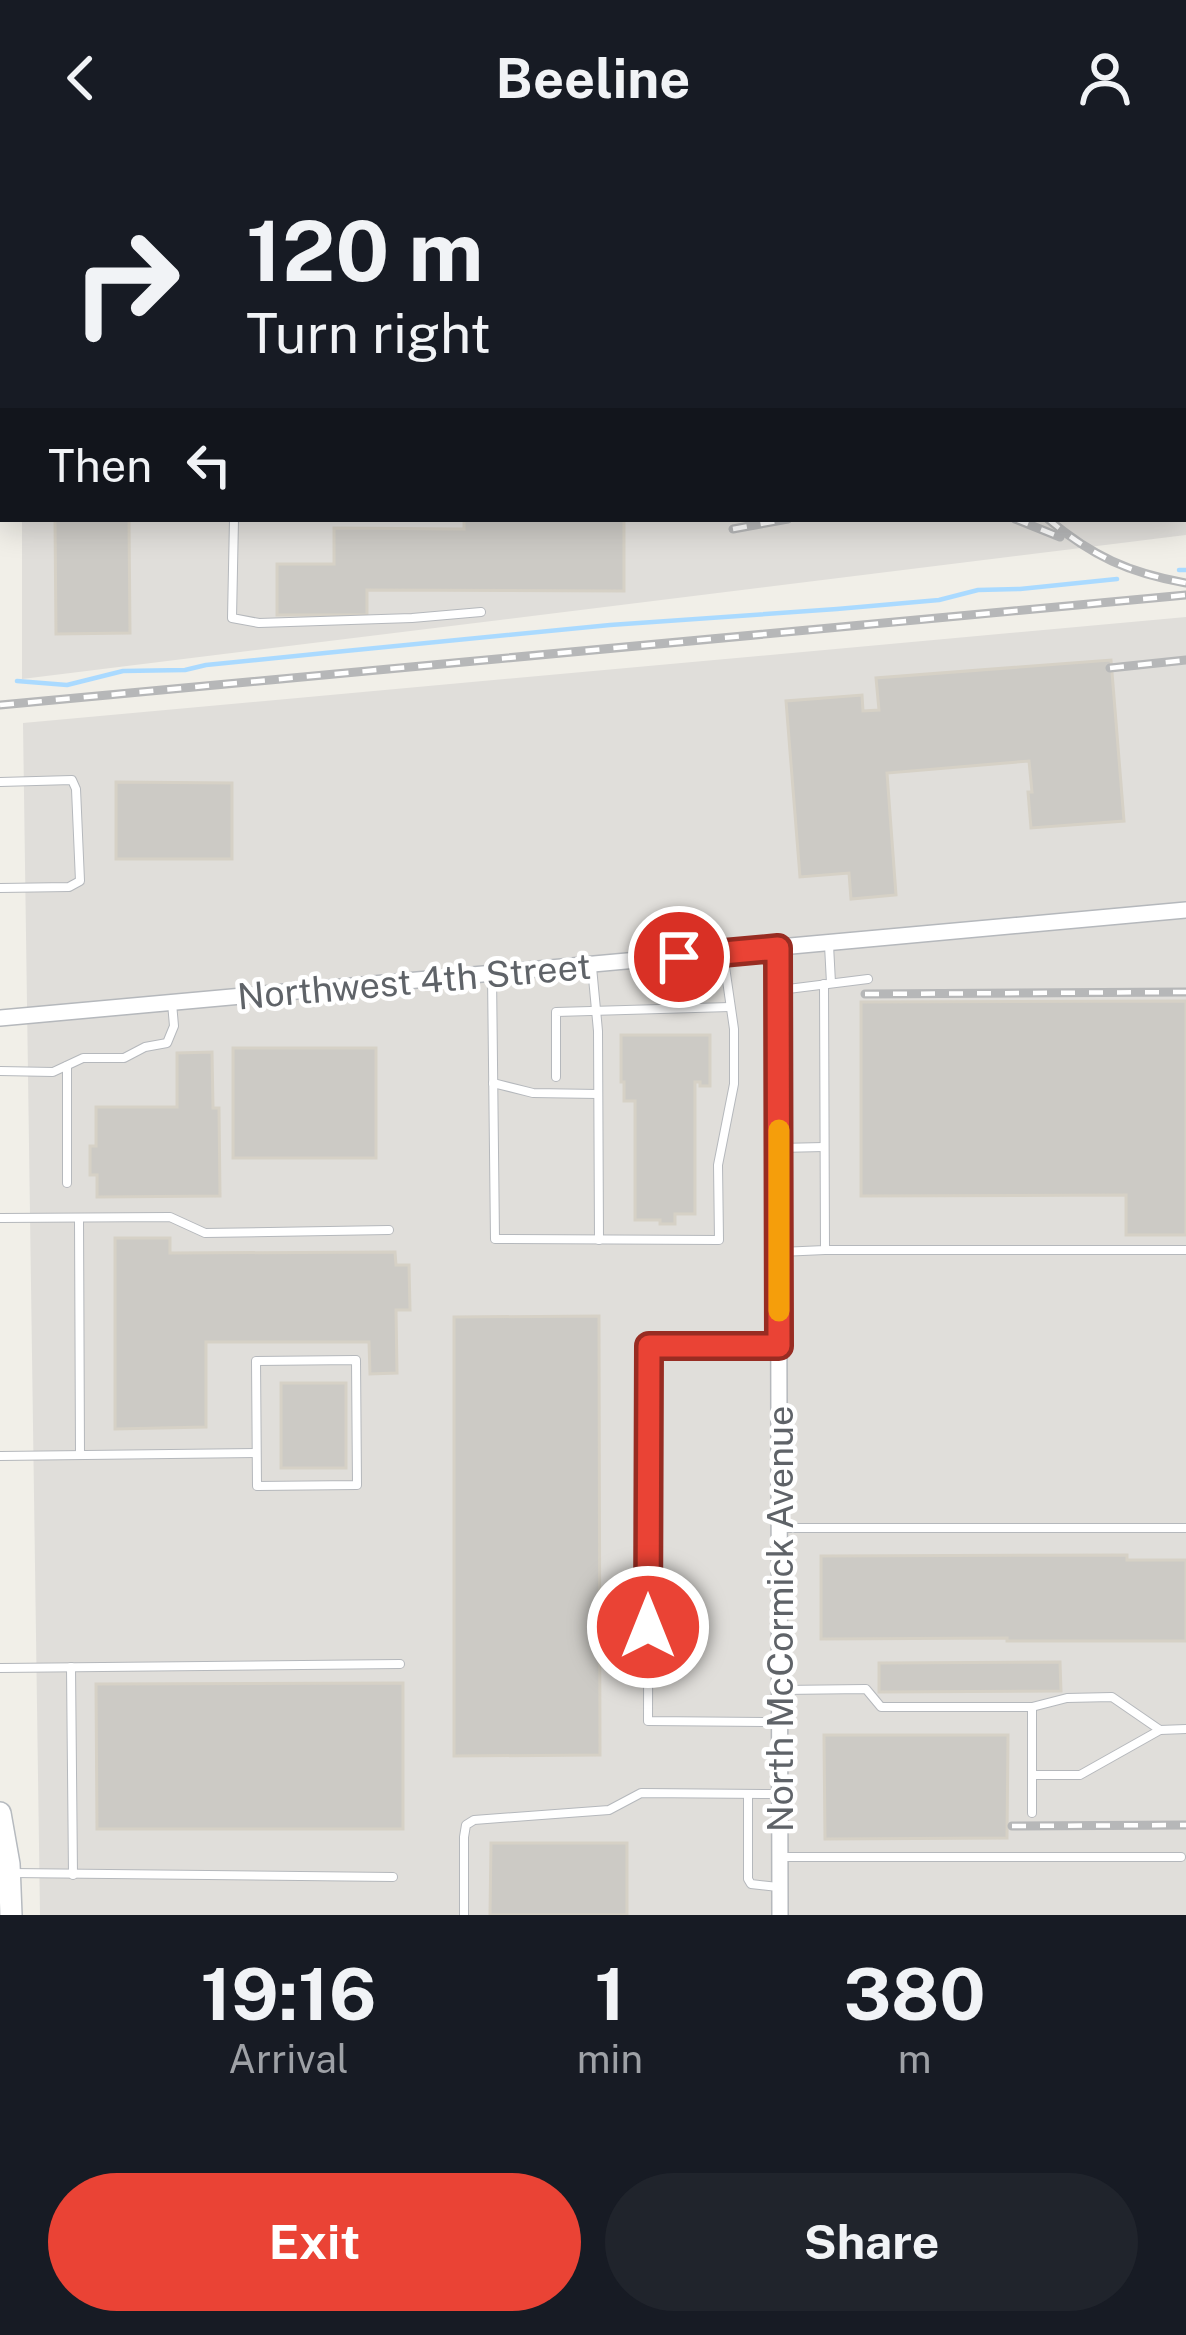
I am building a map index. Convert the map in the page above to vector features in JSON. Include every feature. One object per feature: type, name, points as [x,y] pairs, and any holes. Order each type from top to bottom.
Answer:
[{"type":"main road","points":[[0,1813],[11,1915]]},
{"type":"street","name":"Northwest 4th Street","points":[[0,1018],[1186,910]]},
{"type":"street","name":"North McCormick Avenue","points":[[778,948],[780,1915]]},
{"type":"lane","points":[[234,522],[232,619],[259,623],[482,612]]},
{"type":"lane","points":[[0,782],[72,781],[80,881],[69,887],[0,888]]},
{"type":"lane","points":[[825,1250],[829,943]]},
{"type":"lane","points":[[492,975],[495,1239],[719,1240],[718,1166],[734,1084],[723,953]]},
{"type":"lane","points":[[592,965],[599,1240]]},
{"type":"lane","points":[[778,990],[868,979]]},
{"type":"lane","points":[[0,1071],[52,1072],[83,1058],[124,1058],[167,1043],[174,1026],[172,1002]]},
{"type":"lane","points":[[556,1077],[556,1012],[730,1006]]},
{"type":"lane","points":[[67,1066],[67,1184]]},
{"type":"lane","points":[[493,1083],[533,1094],[598,1094]]},
{"type":"lane","points":[[779,1148],[824,1148]]},
{"type":"lane","points":[[0,1218],[170,1217],[205,1233],[389,1230]]},
{"type":"lane","points":[[79,1218],[80,1455]]},
{"type":"lane","points":[[779,1252],[1186,1250]]},
{"type":"lane","points":[[779,1346],[649,1346],[648,1720],[781,1722]]},
{"type":"lane","points":[[356,1360],[357,1486],[257,1486],[257,1454],[256,1361],[356,1360]]},
{"type":"lane","points":[[0,1456],[257,1454]]},
{"type":"lane","points":[[780,1528],[1186,1528]]},
{"type":"lane","points":[[0,1668],[400,1664]]},
{"type":"lane","points":[[71,1667],[74,1875]]},
{"type":"lane","points":[[780,1690],[866,1689],[880,1706],[1032,1707],[1067,1698],[1112,1697],[1160,1730]]},
{"type":"lane","points":[[1032,1707],[1032,1813]]},
{"type":"lane","points":[[1032,1775],[1080,1775],[1160,1730],[1186,1729]]},
{"type":"lane","points":[[464,1915],[464,1837],[466,1825],[474,1820],[609,1810],[641,1793],[780,1794]]},
{"type":"lane","points":[[748,1794],[748,1880],[780,1887]]},
{"type":"lane","points":[[780,1857],[1181,1857]]},
{"type":"lane","points":[[10,1873],[393,1877]]},
{"type":"shaded area","points":[[22,522],[1186,522],[1186,535],[22,679]]},
{"type":"shaded area","points":[[1186,617],[1186,1915],[40,1915],[23,723]]},
{"type":"building","points":[[55,522],[129,522],[130,633],[56,634]]},
{"type":"building","points":[[464,522],[624,522],[624,591],[367,590],[367,615],[277,615],[277,564],[334,564],[334,528],[464,529]]},
{"type":"building","points":[[1111,660],[1124,821],[1031,828],[1029,761],[887,773],[896,895],[851,899],[849,873],[800,877],[786,701],[862,695],[863,711],[879,710],[876,678]]},
{"type":"building","points":[[116,782],[232,783],[232,859],[116,859]]},
{"type":"building","points":[[1186,1001],[1186,1235],[1126,1235],[1126,1195],[861,1196],[861,1002]]},
{"type":"building","points":[[621,1035],[710,1035],[710,1086],[695,1082],[695,1214],[675,1214],[675,1224],[635,1220],[635,1101],[624,1101]]},
{"type":"building","points":[[233,1048],[376,1048],[376,1158],[233,1158]]},
{"type":"building","points":[[212,1052],[213,1108],[219,1108],[220,1196],[97,1197],[97,1175],[90,1175],[96,1107],[177,1107],[177,1053]]},
{"type":"building","points":[[115,1238],[170,1238],[170,1253],[395,1252],[396,1265],[409,1265],[410,1310],[396,1310],[397,1373],[370,1374],[369,1342],[206,1342],[206,1427],[115,1429]]},
{"type":"building","points":[[599,1316],[600,1755],[454,1756],[454,1317]]},
{"type":"building","points":[[281,1383],[346,1383],[346,1468],[281,1468]]},
{"type":"building","points":[[1127,1555],[1127,1560],[1186,1560],[1186,1641],[821,1639],[821,1556]]},
{"type":"building","points":[[1060,1662],[1061,1691],[879,1692],[879,1663]]},
{"type":"building","points":[[403,1683],[403,1829],[97,1829],[96,1684]]},
{"type":"building","points":[[824,1735],[1008,1735],[1007,1838],[825,1839]]},
{"type":"building","points":[[491,1843],[627,1843],[627,1915],[490,1915]]},
{"type":"waterway","points":[[1179,570],[1186,570]]},
{"type":"waterway","points":[[17,681],[67,685],[123,671],[185,670],[610,625],[939,600],[978,590],[1117,579]]},
{"type":"railway","points":[[733,529],[772,522]]},
{"type":"railway","points":[[1022,522],[1060,537]]},
{"type":"railway","points":[[1052,522],[1112,561],[1186,583]]},
{"type":"railway","points":[[0,705],[1186,595]]},
{"type":"railway","points":[[1110,668],[1186,660]]},
{"type":"railway","points":[[865,994],[1186,992]]},
{"type":"railway","points":[[1012,1826],[1186,1825]]},
{"type":"slow traffic","points":[[779,1130],[779,1311]]},
{"type":"route","points":[[648,1627],[649,1346],[779,1346],[778,948],[679,957]]}]
